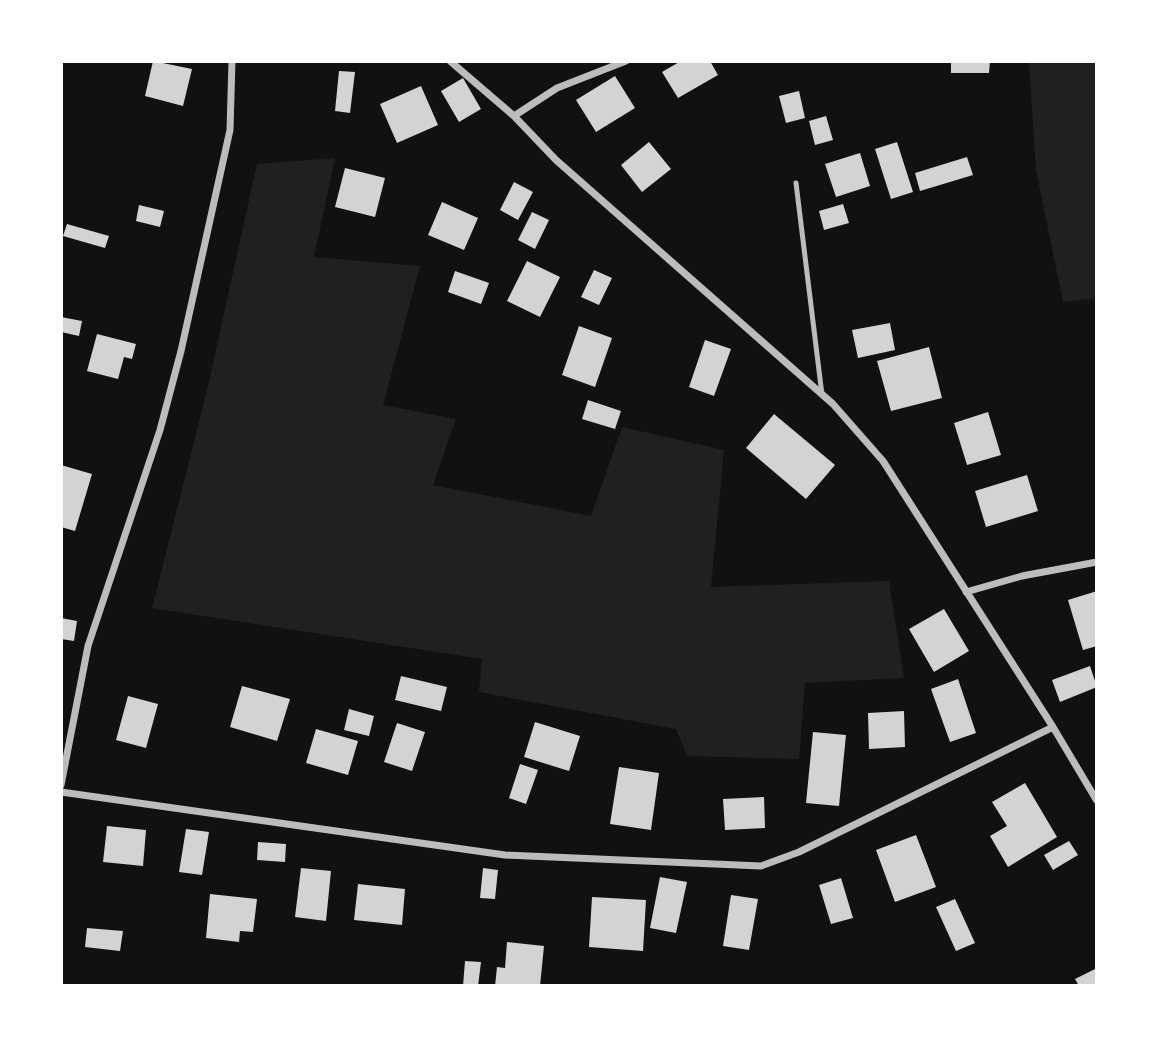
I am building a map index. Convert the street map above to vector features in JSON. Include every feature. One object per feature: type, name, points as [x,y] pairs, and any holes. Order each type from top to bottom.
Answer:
[{"type":"street","points":[[61,785],[88,646],[160,430],[181,351],[230,130],[232,61]]},
{"type":"street","points":[[450,61],[514,116],[555,160],[822,395],[855,428],[883,461],[1053,727],[1097,801]]},
{"type":"street","points":[[514,116],[557,88],[626,61]]},
{"type":"street","points":[[966,592],[1021,576],[1097,562]]},
{"type":"street","points":[[61,792],[505,855],[761,866],[799,852],[1053,727]]},
{"type":"lane","points":[[796,183],[822,395]]},
{"type":"shaded area","points":[[1029,61],[1097,61],[1097,298],[1063,302],[1036,170]]},
{"type":"shaded area","points":[[335,158],[314,257],[420,266],[383,405],[456,419],[433,485],[591,516],[622,427],[724,450],[711,587],[889,581],[904,678],[805,683],[799,759],[687,756],[676,729],[479,692],[482,659],[152,608],[208,386],[257,164]]},
{"type":"building","points":[[153,61],[192,69],[183,106],[145,96]]},
{"type":"building","points":[[681,61],[710,61],[718,75],[678,98],[662,72]]},
{"type":"building","points":[[951,61],[990,61],[989,73],[951,73]]},
{"type":"building","points":[[339,71],[355,72],[350,113],[335,111]]},
{"type":"building","points":[[615,76],[635,108],[596,132],[576,100]]},
{"type":"building","points":[[463,78],[481,109],[459,122],[441,91]]},
{"type":"building","points":[[421,86],[438,125],[397,143],[380,104]]},
{"type":"building","points":[[799,91],[805,118],[786,123],[779,96]]},
{"type":"building","points":[[826,116],[833,140],[815,145],[809,121]]},
{"type":"building","points":[[649,142],[671,169],[642,192],[621,165]]},
{"type":"building","points":[[897,142],[913,192],[891,199],[875,149]]},
{"type":"building","points":[[860,153],[870,186],[836,197],[825,164]]},
{"type":"building","points":[[967,157],[973,175],[920,191],[915,173]]},
{"type":"building","points":[[345,168],[385,178],[375,217],[335,207]]},
{"type":"building","points":[[514,182],[533,192],[518,220],[500,210]]},
{"type":"building","points":[[442,202],[478,218],[464,250],[428,235]]},
{"type":"building","points":[[843,204],[849,223],[824,230],[819,211]]},
{"type":"building","points":[[139,205],[164,211],[160,227],[136,221]]},
{"type":"building","points":[[532,212],[549,220],[535,249],[518,240]]},
{"type":"building","points":[[67,224],[109,236],[105,248],[63,236]]},
{"type":"building","points":[[527,261],[560,277],[540,317],[507,301]]},
{"type":"building","points":[[594,270],[612,278],[599,305],[581,297]]},
{"type":"building","points":[[455,271],[489,283],[481,304],[448,292]]},
{"type":"building","points":[[61,317],[82,321],[79,336],[61,332]]},
{"type":"building","points":[[890,323],[895,350],[858,358],[852,330]]},
{"type":"building","points":[[579,326],[612,338],[595,387],[562,375]]},
{"type":"building","points":[[97,334],[136,344],[132,359],[124,357],[118,379],[87,371]]},
{"type":"building","points":[[705,340],[731,349],[714,396],[689,387]]},
{"type":"building","points":[[929,347],[942,398],[891,411],[877,361]]},
{"type":"building","points":[[588,400],[621,411],[615,429],[582,419]]},
{"type":"building","points":[[988,412],[1001,455],[967,465],[954,423]]},
{"type":"building","points":[[774,414],[835,465],[806,499],[746,448]]},
{"type":"building","points":[[61,465],[92,474],[75,531],[61,527]]},
{"type":"building","points":[[1027,475],[1038,511],[986,527],[975,491]]},
{"type":"building","points":[[1097,591],[1097,646],[1083,650],[1068,600]]},
{"type":"building","points":[[944,609],[969,651],[934,672],[909,629]]},
{"type":"building","points":[[61,618],[77,621],[74,641],[61,639]]},
{"type":"building","points":[[1090,666],[1097,687],[1060,702],[1052,680]]},
{"type":"building","points":[[401,676],[447,687],[441,711],[395,700]]},
{"type":"building","points":[[958,679],[976,733],[950,742],[931,689]]},
{"type":"building","points":[[242,686],[290,699],[277,741],[230,727]]},
{"type":"building","points":[[128,696],[158,704],[146,748],[116,740]]},
{"type":"building","points":[[349,709],[374,716],[369,736],[344,730]]},
{"type":"building","points":[[904,711],[905,747],[869,749],[868,713]]},
{"type":"building","points":[[535,722],[580,736],[569,771],[524,757]]},
{"type":"building","points":[[397,723],[425,732],[412,771],[384,762]]},
{"type":"building","points":[[316,729],[358,741],[348,775],[306,763]]},
{"type":"building","points":[[813,732],[846,735],[839,806],[806,803]]},
{"type":"building","points":[[520,764],[538,770],[526,804],[509,798]]},
{"type":"building","points":[[619,767],[659,773],[651,830],[610,824]]},
{"type":"building","points":[[1025,783],[1057,837],[1008,867],[990,836],[1007,826],[992,802]]},
{"type":"building","points":[[764,797],[765,828],[725,830],[723,799]]},
{"type":"building","points":[[107,826],[146,830],[143,866],[103,862]]},
{"type":"building","points":[[186,829],[209,832],[202,875],[179,872]]},
{"type":"building","points":[[916,835],[936,887],[895,902],[876,850]]},
{"type":"building","points":[[1069,841],[1078,855],[1053,870],[1044,855]]},
{"type":"building","points":[[258,842],[286,844],[285,862],[257,860]]},
{"type":"building","points":[[301,868],[331,871],[326,921],[295,917]]},
{"type":"building","points":[[483,868],[498,870],[495,899],[480,898]]},
{"type":"building","points":[[660,877],[687,882],[676,933],[650,928]]},
{"type":"building","points":[[841,878],[853,918],[831,924],[819,885]]},
{"type":"building","points":[[358,884],[405,889],[402,925],[354,920]]},
{"type":"building","points":[[210,894],[257,899],[253,932],[240,931],[239,942],[206,938]]},
{"type":"building","points":[[731,895],[758,899],[749,950],[723,946]]},
{"type":"building","points":[[592,897],[646,900],[643,951],[589,947]]},
{"type":"building","points":[[955,899],[975,943],[956,951],[936,907]]},
{"type":"building","points":[[87,928],[123,931],[120,951],[85,947]]},
{"type":"building","points":[[507,942],[544,946],[540,986],[495,986],[497,967],[505,968]]},
{"type":"building","points":[[465,961],[481,962],[478,986],[463,986]]},
{"type":"building","points":[[1097,968],[1097,986],[1079,986],[1075,979]]}]
